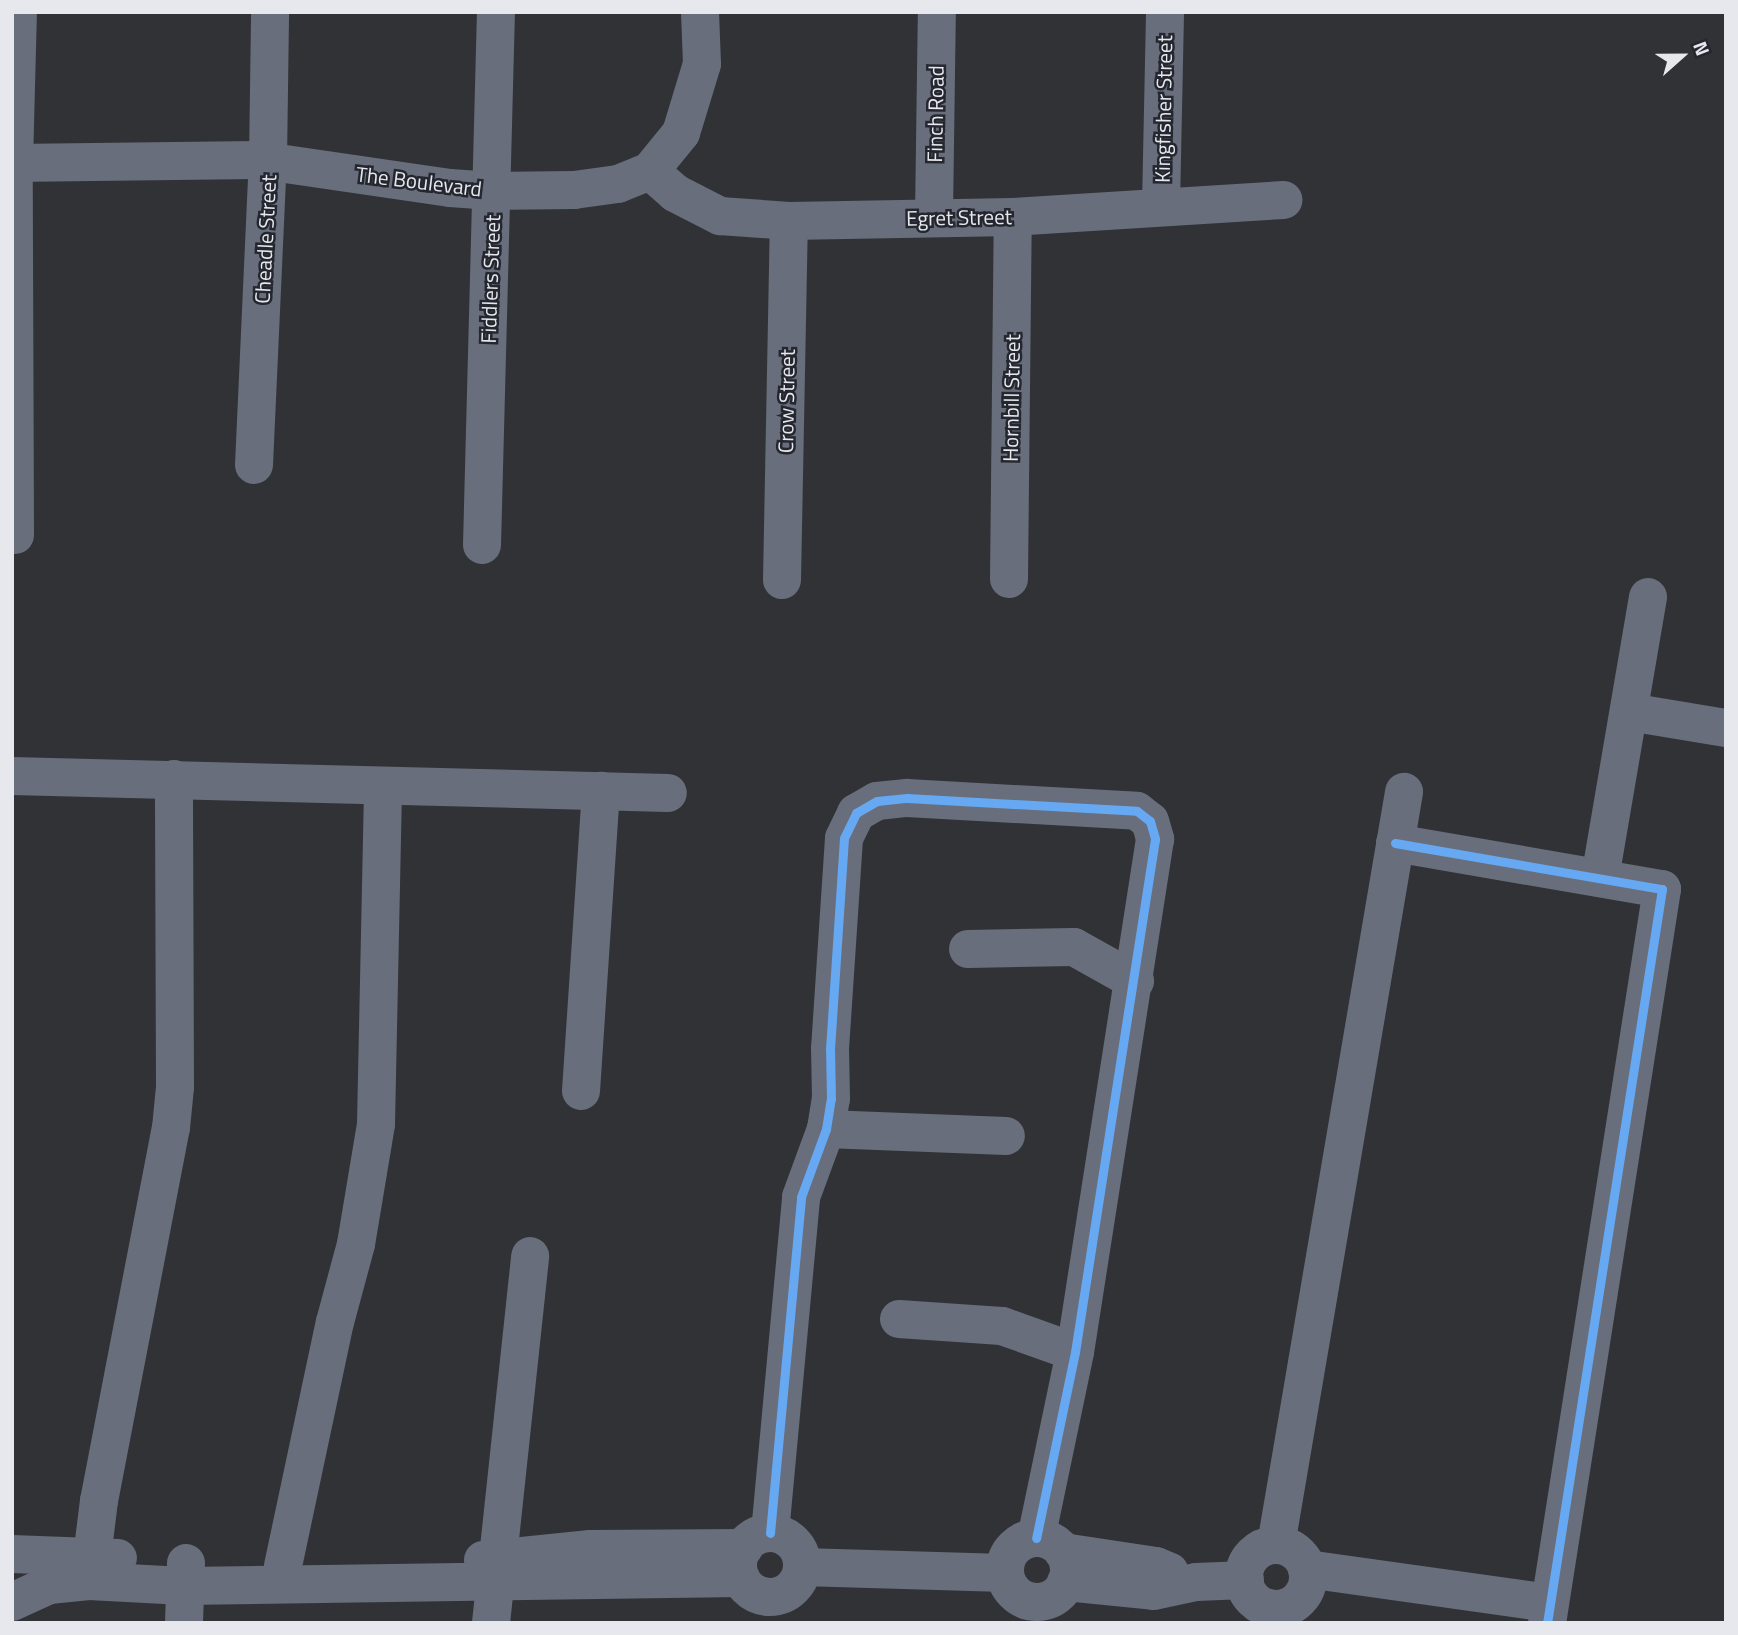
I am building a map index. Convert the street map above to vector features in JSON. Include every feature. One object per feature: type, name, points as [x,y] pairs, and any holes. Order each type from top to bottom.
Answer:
[{"type":"street","points":[[15,535],[13,163],[18,12]]},
{"type":"street","name":"Cheadle Street","points":[[254,465],[268,161],[270,12]]},
{"type":"street","name":"Fiddlers Street","points":[[482,545],[494,191],[496,12]]},
{"type":"street","name":"The Boulevard","points":[[13,163],[268,161],[450,188],[494,191],[574,190],[618,184],[650,171],[681,133],[702,64],[700,12]]},
{"type":"street","name":"Finch Road","points":[[934,216],[937,12]]},
{"type":"street","name":"Kingfisher Street","points":[[1161,205],[1165,12]]},
{"type":"street","name":"Egret Street","points":[[650,171],[675,193],[710,212],[789,221],[934,216],[1013,217],[1161,205],[1283,200]]},
{"type":"street","name":"Hornbill Street","points":[[1009,579],[1013,217]]},
{"type":"street","name":"Crow Street","points":[[782,580],[789,221]]},
{"type":"street","points":[[1600,878],[1648,597]]},
{"type":"street","points":[[1629,712],[1726,728]]},
{"type":"street","points":[[12,776],[668,793]]},
{"type":"street","points":[[91,1568],[113,1426],[172,1114],[176,1058],[174,779]]},
{"type":"street","points":[[283,1566],[335,1322],[356,1244],[376,1124],[381,992],[383,787]]},
{"type":"street","points":[[581,1091],[601,791]]},
{"type":"street","points":[[1276,1545],[1404,792]]},
{"type":"street","points":[[12,1554],[91,1568],[185,1590],[496,1572],[752,1553],[790,1539],[797,1547],[802,1567],[794,1586],[774,1609],[755,1593],[752,1553],[801,1197],[826,1129],[831,1099],[830,1049],[844,838],[856,813],[877,801],[907,798],[1137,811],[1150,821],[1156,839],[1075,1352],[1052,1598],[1032,1602],[802,1567]]},
{"type":"street","points":[[1307,1569],[1549,1613],[1662,889],[1395,843]]},
{"type":"street","points":[[968,949],[1074,947],[1135,981]]},
{"type":"street","points":[[826,1129],[1006,1136]]},
{"type":"street","points":[[491,1623],[530,1256]]},
{"type":"street","points":[[899,1319],[1002,1326],[1075,1352]]},
{"type":"street","points":[[1015,1598],[1009,1553],[1025,1540],[1055,1557],[1156,1566],[1196,1582],[1245,1580]]},
{"type":"street","points":[[1276,1545],[1296,1552],[1307,1569],[1308,1580],[1300,1599],[1271,1616],[1253,1600],[1245,1580],[1245,1570],[1256,1553],[1276,1545]]},
{"type":"street","points":[[185,1590],[283,1566],[496,1572]]},
{"type":"street","points":[[12,1602],[91,1568]]},
{"type":"cycle path","points":[[770,1533],[801,1197],[826,1129],[831,1099],[830,1049],[844,838],[856,813],[877,801],[907,798],[1137,811],[1150,821],[1155,839],[1075,1352],[1036,1538]]},
{"type":"cycle path","points":[[1395,843],[1662,889],[1547,1623]]}]
